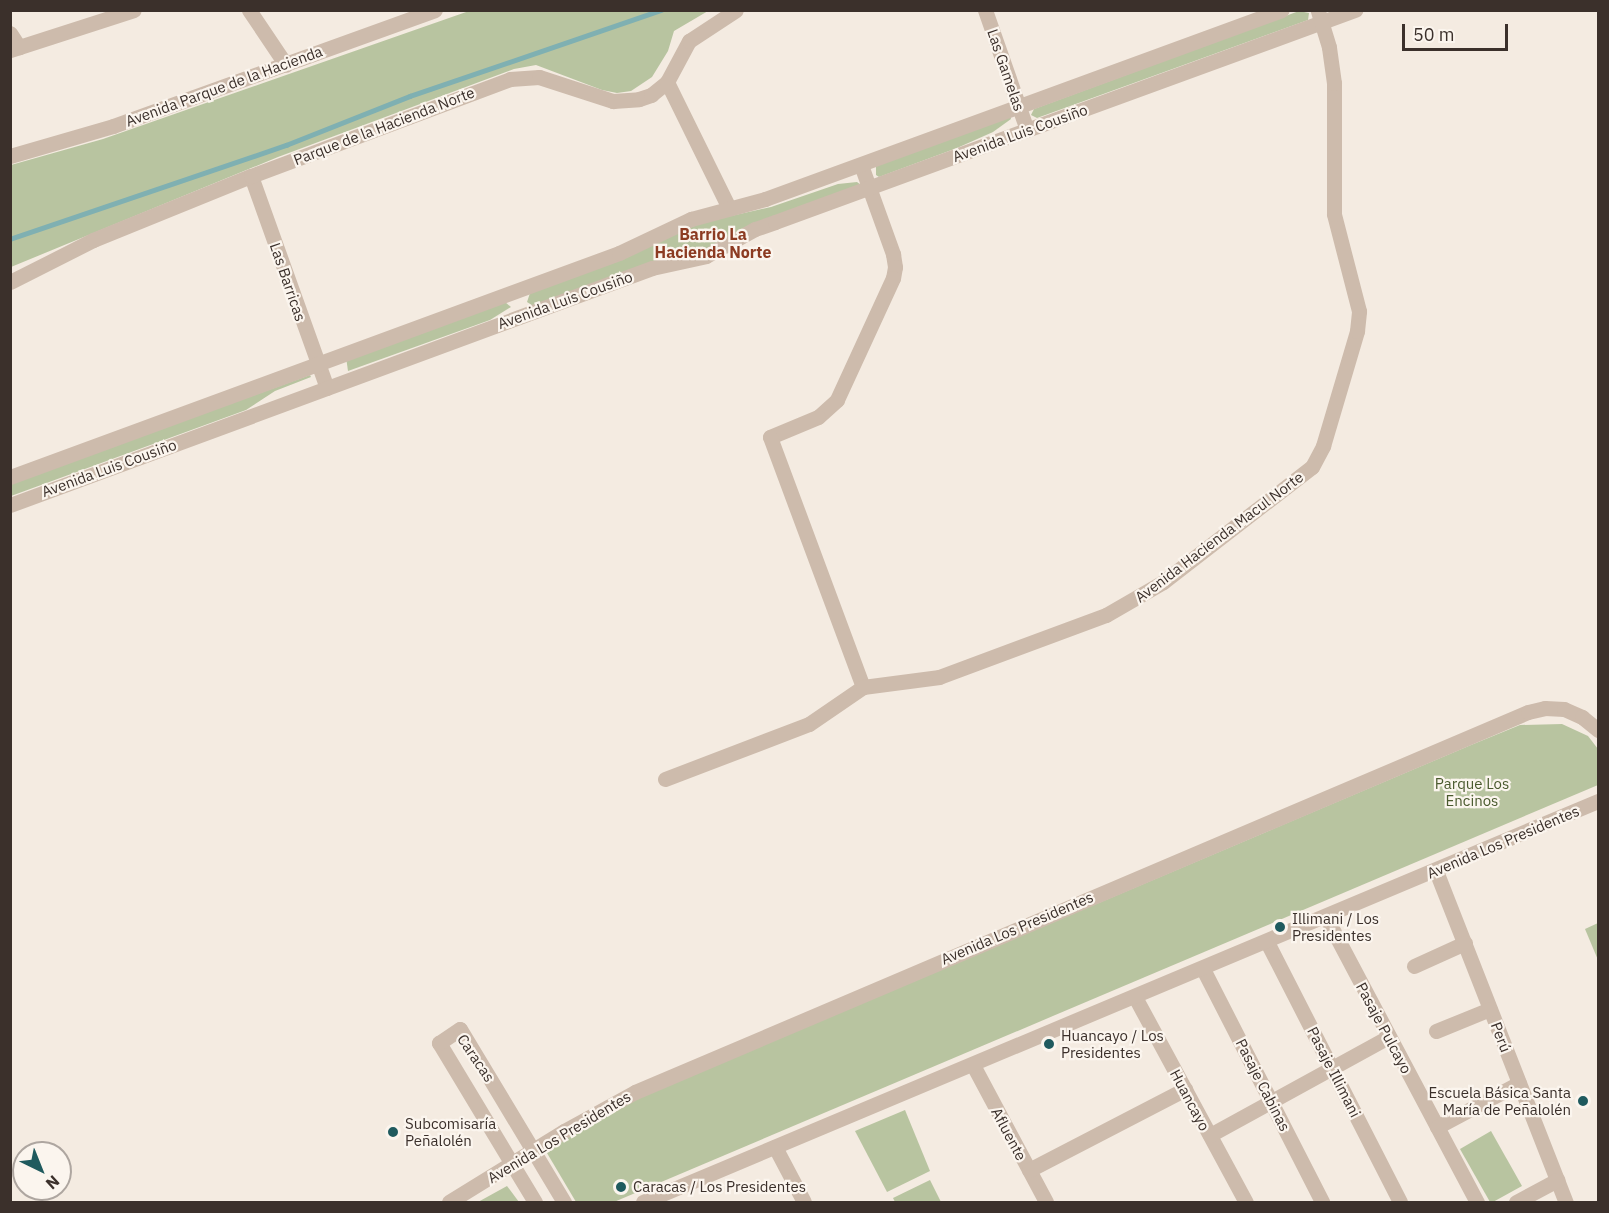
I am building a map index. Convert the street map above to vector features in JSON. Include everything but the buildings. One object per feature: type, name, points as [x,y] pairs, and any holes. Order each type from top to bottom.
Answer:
[{"type":"street","points":[[10,33],[15,48],[118,13],[134,10]]},
{"type":"street","points":[[249,10],[286,64]]},
{"type":"street","name":"Avenida Parque de la Hacienda","points":[[10,156],[113,126],[435,10]]},
{"type":"street","name":"Parque de la Hacienda Norte","points":[[10,282],[93,240],[251,176],[510,79],[539,77],[600,99],[626,102],[651,95],[667,82],[689,41],[736,10]]},
{"type":"street","name":"Las Gamelas","points":[[986,10],[1027,130]]},
{"type":"street","name":"Avenida Luis Cousiño","points":[[10,477],[639,245],[691,219],[765,199],[861,165],[1259,14],[1282,10]]},
{"type":"street","name":"Avenida Luis Cousiño","points":[[10,505],[652,268],[706,256],[755,229],[1027,130],[1320,17],[1355,10]]},
{"type":"street","name":"Avenida Hacienda Macul Norte","points":[[863,687],[939,677],[1106,615],[1163,582],[1312,467],[1323,446],[1357,331],[1359,311],[1334,214],[1335,83],[1320,17]]},
{"type":"street","points":[[667,82],[729,208]]},
{"type":"street","points":[[665,779],[809,724],[863,687],[770,437],[818,417],[837,400],[892,278],[895,267],[893,254],[861,165]]},
{"type":"street","name":"Las Barricas","points":[[251,176],[327,388]]},
{"type":"street","points":[[514,291],[522,315]]},
{"type":"street","name":"Avenida Los Presidentes","points":[[449,1203],[610,1105],[676,1074],[1528,712],[1545,708],[1564,709],[1582,717],[1599,730]]},
{"type":"street","name":"Avenida Los Presidentes","points":[[643,1203],[1599,801]]},
{"type":"street","name":"Perú","points":[[1436,871],[1566,1203]]},
{"type":"street","name":"Pasaje Pulcayo","points":[[1326,917],[1477,1203]]},
{"type":"street","name":"Pasaje Illimani","points":[[1267,942],[1400,1203]]},
{"type":"street","points":[[1414,966],[1465,943]]},
{"type":"street","name":"Pasaje Cabinas","points":[[1203,969],[1322,1203]]},
{"type":"street","name":"Huancayo","points":[[1135,997],[1246,1203]]},
{"type":"street","points":[[1436,1031],[1490,1009]]},
{"type":"street","name":"Caracas","points":[[536,1203],[439,1043],[460,1029],[564,1203]]},
{"type":"street","points":[[1210,1136],[1388,1037]]},
{"type":"street","name":"Afluente","points":[[973,1065],[1045,1202]]},
{"type":"street","points":[[1437,1127],[1520,1083]]},
{"type":"street","points":[[1029,1170],[1185,1089]]},
{"type":"street","points":[[775,1148],[804,1203]]},
{"type":"street","points":[[1516,1203],[1557,1180]]},
{"type":"green space","points":[[469,11],[708,11],[674,31],[668,51],[652,77],[631,91],[617,93],[602,90],[536,65],[514,69],[278,157],[11,267],[11,165],[103,139]]},
{"type":"green space","points":[[1299,11],[1309,13],[1308,20],[1037,118],[1031,115],[1034,109]]},
{"type":"green space","points":[[1010,115],[1011,119],[993,132],[879,177],[876,175],[876,165]]},
{"type":"green space","points":[[857,182],[861,185],[704,251],[535,307],[527,302],[530,293],[704,222],[771,207],[838,184]]},
{"type":"green space","points":[[505,302],[511,307],[490,320],[348,371],[346,357]]},
{"type":"green space","points":[[310,375],[311,377],[275,391],[246,410],[11,496],[11,483]]},
{"type":"green space","name":"Parque Los Encinos","points":[[1562,724],[1588,736],[1598,749],[1598,785],[614,1202],[576,1202],[544,1148],[634,1100],[1471,745],[1520,725]]},
{"type":"green space","points":[[1598,923],[1598,960],[1585,929]]},
{"type":"green space","points":[[905,1110],[930,1171],[887,1192],[855,1131]]},
{"type":"green space","points":[[1491,1131],[1522,1186],[1493,1202],[1490,1202],[1460,1149]]},
{"type":"green space","points":[[930,1180],[941,1202],[895,1202],[893,1198]]},
{"type":"green space","points":[[507,1186],[519,1202],[478,1202]]},
{"type":"waterway","points":[[10,239],[286,145],[410,96],[661,10]]},
{"type":"place","name":"Illimani / Los Presidentes","points":[[1280,927]]},
{"type":"place","name":"Huancayo / Los Presidentes","points":[[1049,1044]]},
{"type":"place","name":"Escuela Básica Santa María de Peñalolén","points":[[1583,1101]]},
{"type":"place","name":"Subcomisaría Peñalolén","points":[[393,1132]]},
{"type":"place","name":"Caracas / Los Presidentes","points":[[621,1187]]},
{"type":"district","name":"Barrio La Hacienda Norte","points":[[713,243]]}]
